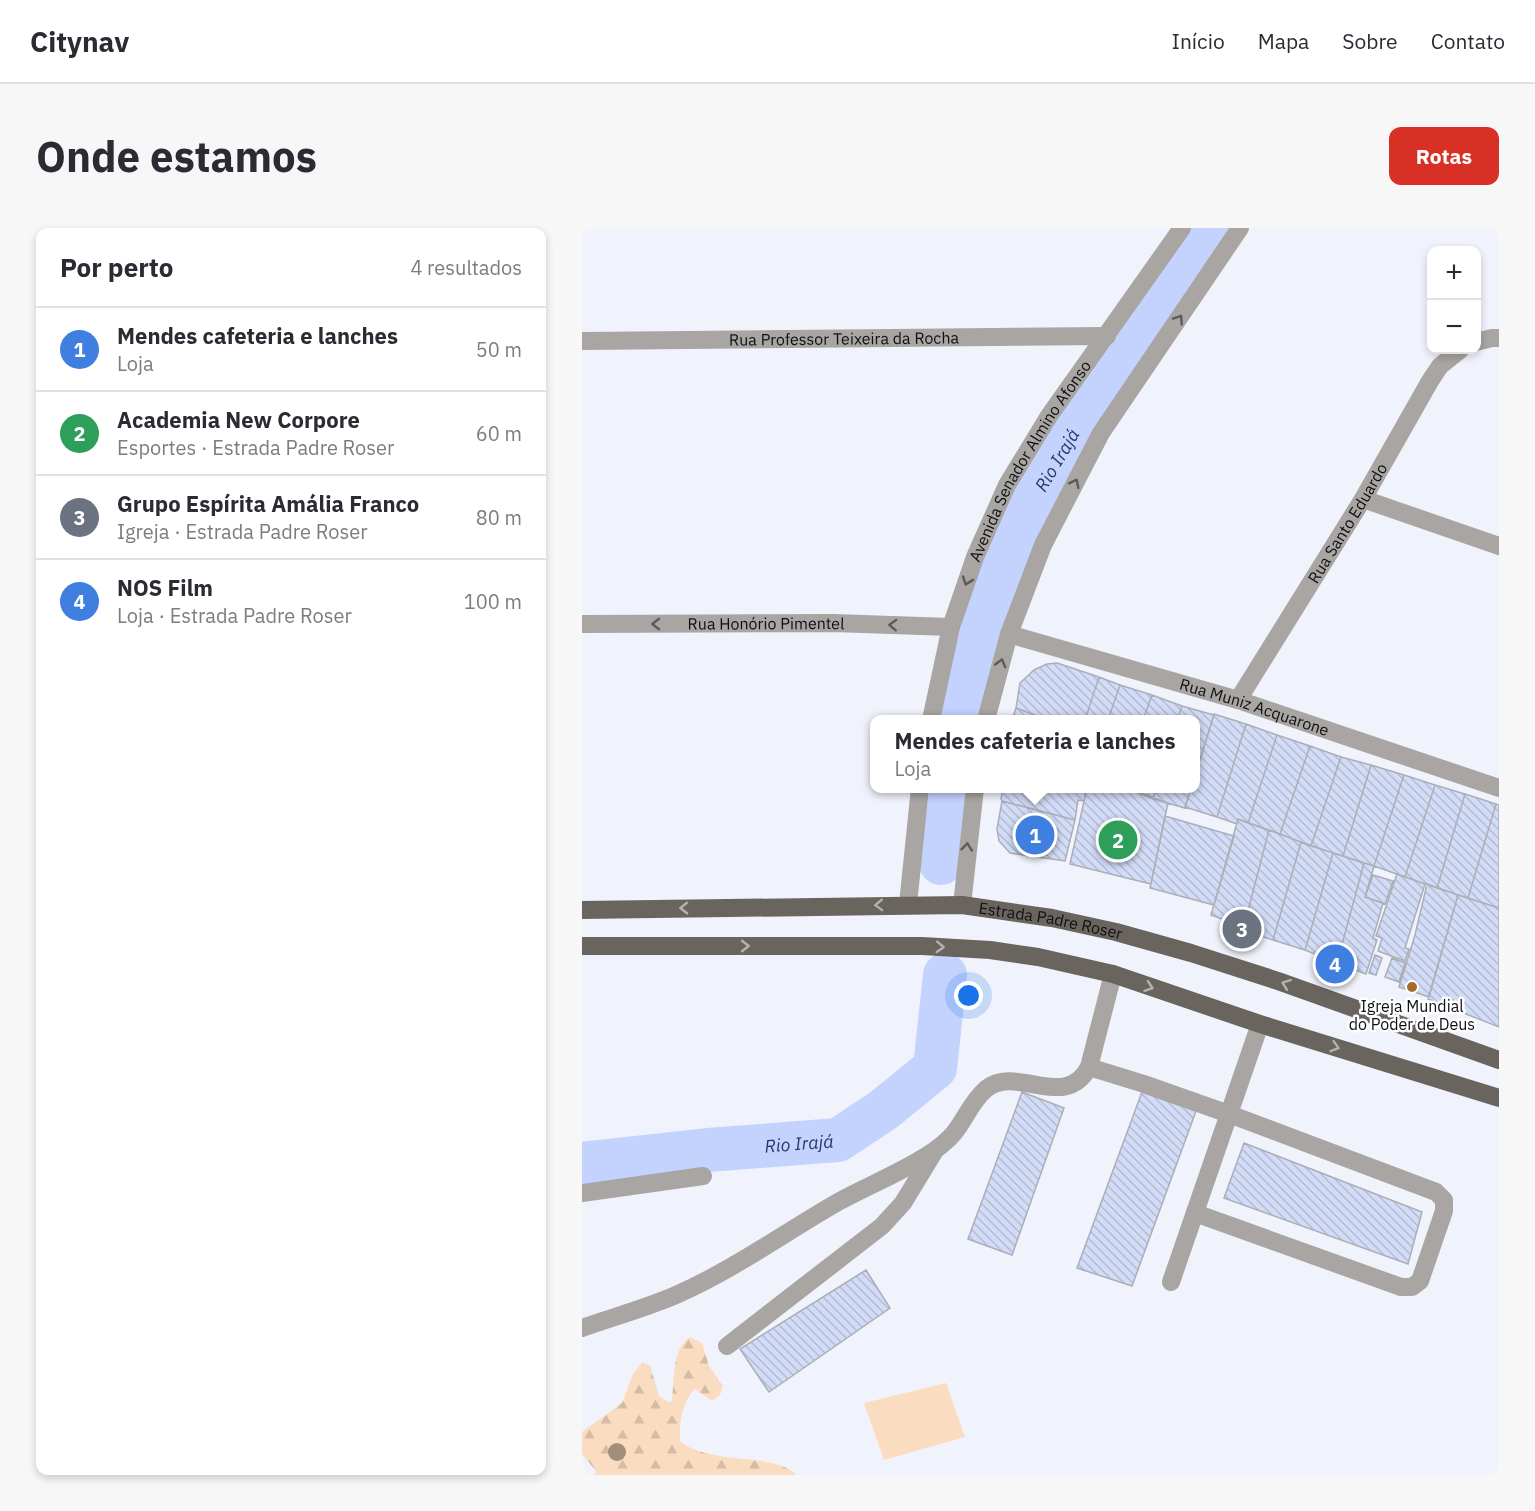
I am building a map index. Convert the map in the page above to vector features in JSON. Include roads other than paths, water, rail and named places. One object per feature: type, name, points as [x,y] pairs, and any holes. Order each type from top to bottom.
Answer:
[{"type":"main road","name":"Estrada Padre Roser","points":[[582,910],[908,904],[962,905],[1052,918],[1116,932],[1191,953],[1278,981],[1499,1060]]},
{"type":"main road","points":[[582,946],[922,946],[990,950],[1038,957],[1113,974],[1260,1024],[1499,1098]]},
{"type":"street","name":"Avenida Senador Almino Afonso","points":[[932,715],[951,627],[975,557],[1007,485],[1049,416],[1182,228]]},
{"type":"street","points":[[987,715],[1009,634],[1043,546],[1101,433],[1240,228]]},
{"type":"street","name":"Rua Professor Teixeira da Rocha","points":[[582,341],[1107,336]]},
{"type":"street","points":[[1481,341],[1499,338]]},
{"type":"street","name":"Rua Santo Eduardo","points":[[1238,700],[1363,499],[1430,381],[1440,366],[1455,354]]},
{"type":"street","points":[[1363,499],[1499,546]]},
{"type":"street","name":"Rua Honório Pimentel","points":[[582,624],[833,623],[951,627]]},
{"type":"street","name":"Rua Muniz Acquarone","points":[[1009,634],[1238,700],[1499,788]]},
{"type":"street","points":[[908,904],[920,793]]},
{"type":"street","points":[[962,905],[975,793]]},
{"type":"street","points":[[582,1328],[676,1295],[695,1286],[835,1204],[934,1150],[956,1130],[972,1104],[988,1087],[1003,1083],[1059,1088],[1072,1085],[1083,1078],[1089,1067],[1113,974]]},
{"type":"street","points":[[1171,1282],[1260,1024]]},
{"type":"street","points":[[1089,1067],[1229,1114],[1436,1192],[1444,1200],[1444,1211],[1420,1281],[1412,1287],[1401,1287],[1195,1213]]},
{"type":"street","points":[[727,1346],[882,1226],[903,1203],[934,1150]]},
{"type":"street","points":[[582,1193],[703,1176]]},
{"type":"waterway","name":"Rio Irajá","points":[[963,715],[966,690],[997,579],[1028,508],[1095,395],[1210,228]]},
{"type":"waterway","name":"Rio Irajá","points":[[941,863],[951,793]]},
{"type":"waterway","name":"Rio Irajá","points":[[582,1164],[708,1150],[838,1140],[882,1111],[935,1068],[945,975]]},
{"type":"place","name":"Mendes cafeteria e lanches","points":[[1035,835]]},
{"type":"place","name":"Academia New Corpore","points":[[1118,840]]},
{"type":"place","name":"Grupo Espírita Amália Franco","points":[[1242,929]]},
{"type":"place","name":"NOS Film","points":[[1335,964]]},
{"type":"place","name":"Igreja Mundial do Poder de Deus","points":[[1412,987]]}]
